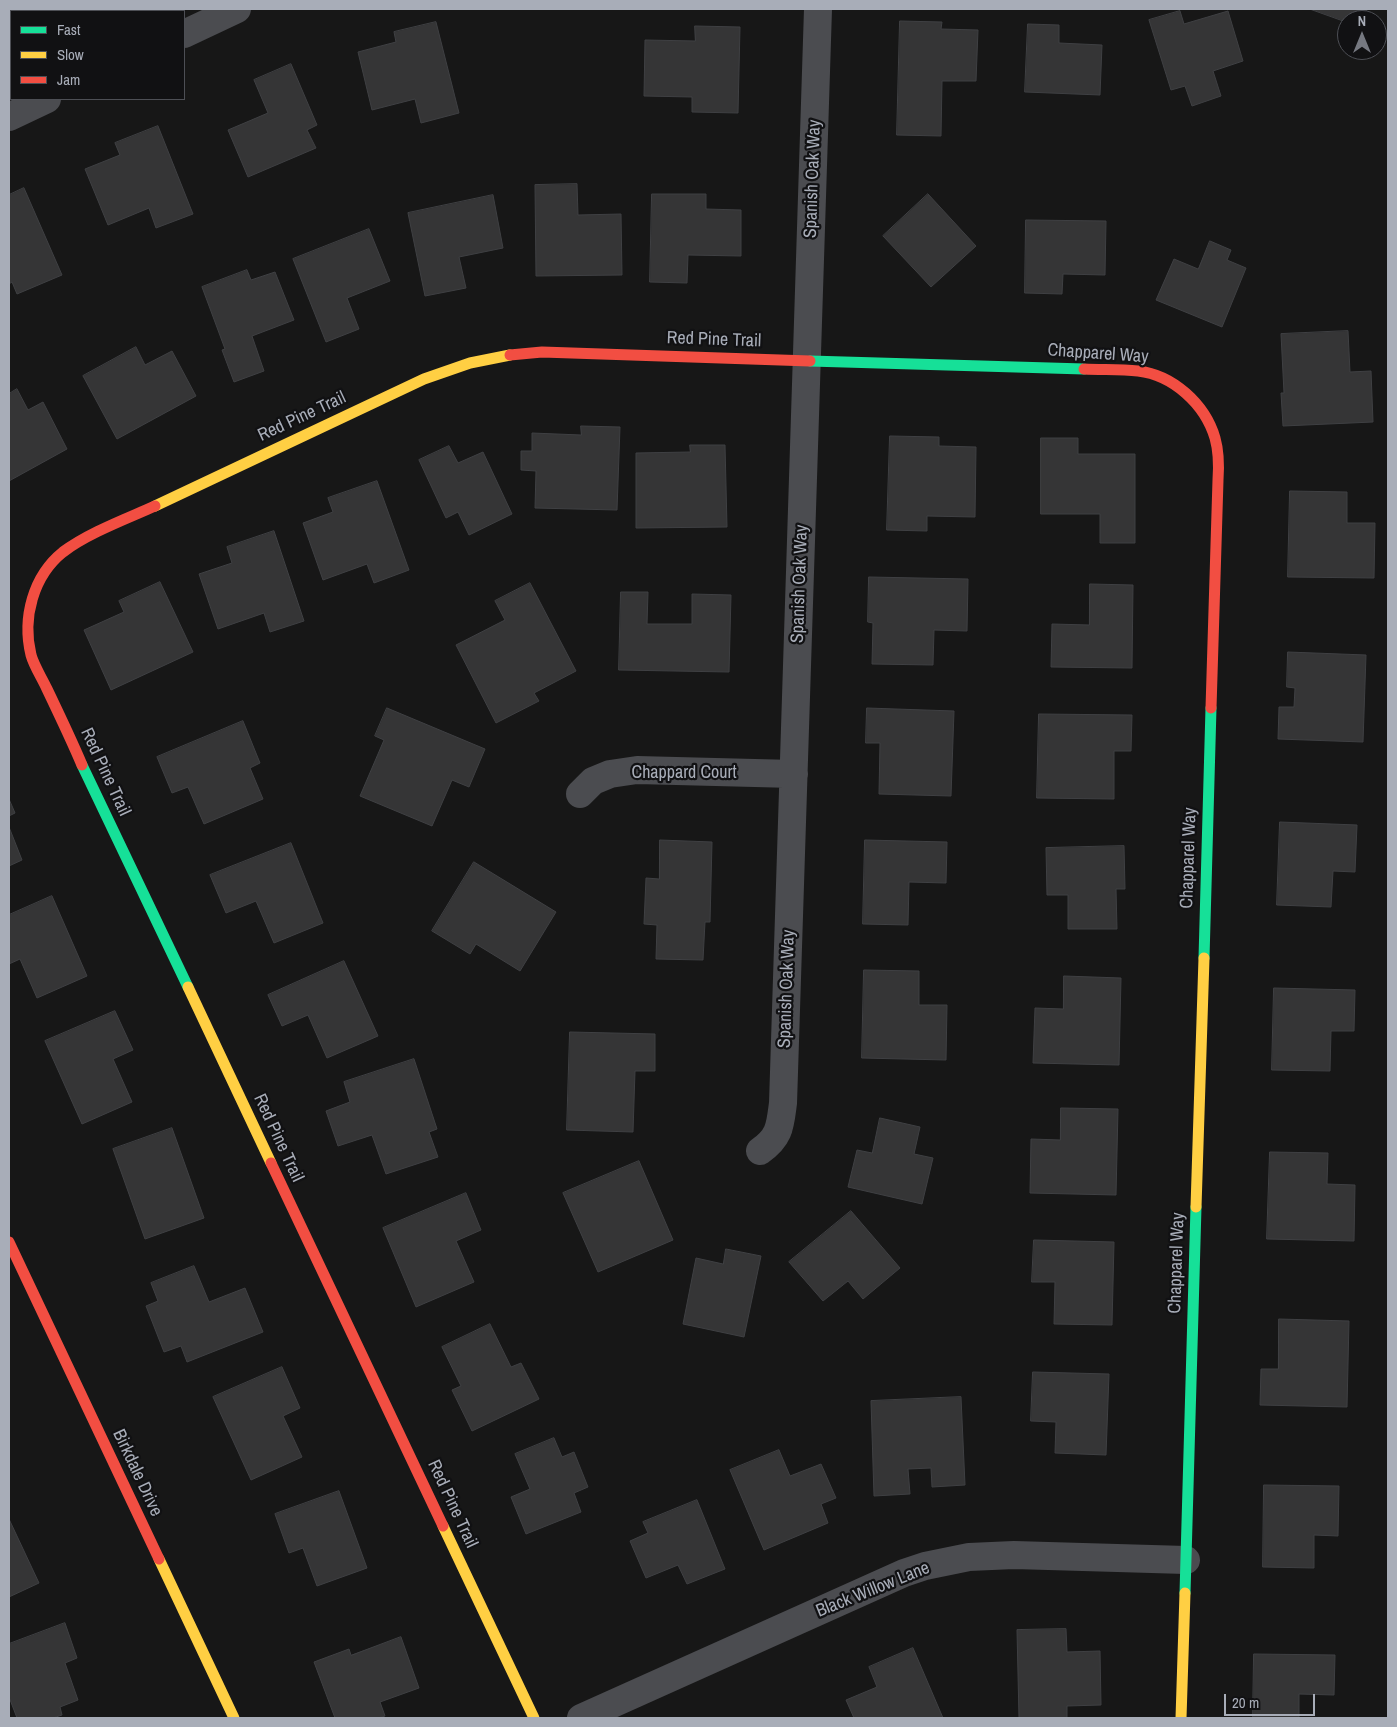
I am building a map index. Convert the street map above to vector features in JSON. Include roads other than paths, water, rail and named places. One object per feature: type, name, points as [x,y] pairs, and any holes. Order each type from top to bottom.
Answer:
[{"type":"street","points":[[185,34],[237,9]]},
{"type":"street","name":"Spanish Oak Way","points":[[760,1151],[772,1142],[780,1126],[783,1102],[818,9]]},
{"type":"street","points":[[9,117],[44,100]]},
{"type":"street","name":"Red Pine Trail","points":[[534,1718],[31,656],[27,633],[29,610],[35,588],[47,569],[63,552],[82,540],[424,379],[470,363],[517,354],[542,352],[807,360]]},
{"type":"street","name":"Chapparel Way","points":[[807,360],[1139,371],[1161,377],[1181,389],[1197,405],[1209,424],[1216,446],[1218,469],[1217,533],[1181,1718]]},
{"type":"street","name":"Chappard Court","points":[[580,794],[593,781],[610,774],[637,770],[794,774]]},
{"type":"street","name":"Birkdale Drive","points":[[9,1242],[234,1718]]},
{"type":"street","name":"Black Willow Lane","points":[[581,1718],[904,1573],[925,1566],[969,1557],[1014,1555],[1186,1560]]}]
